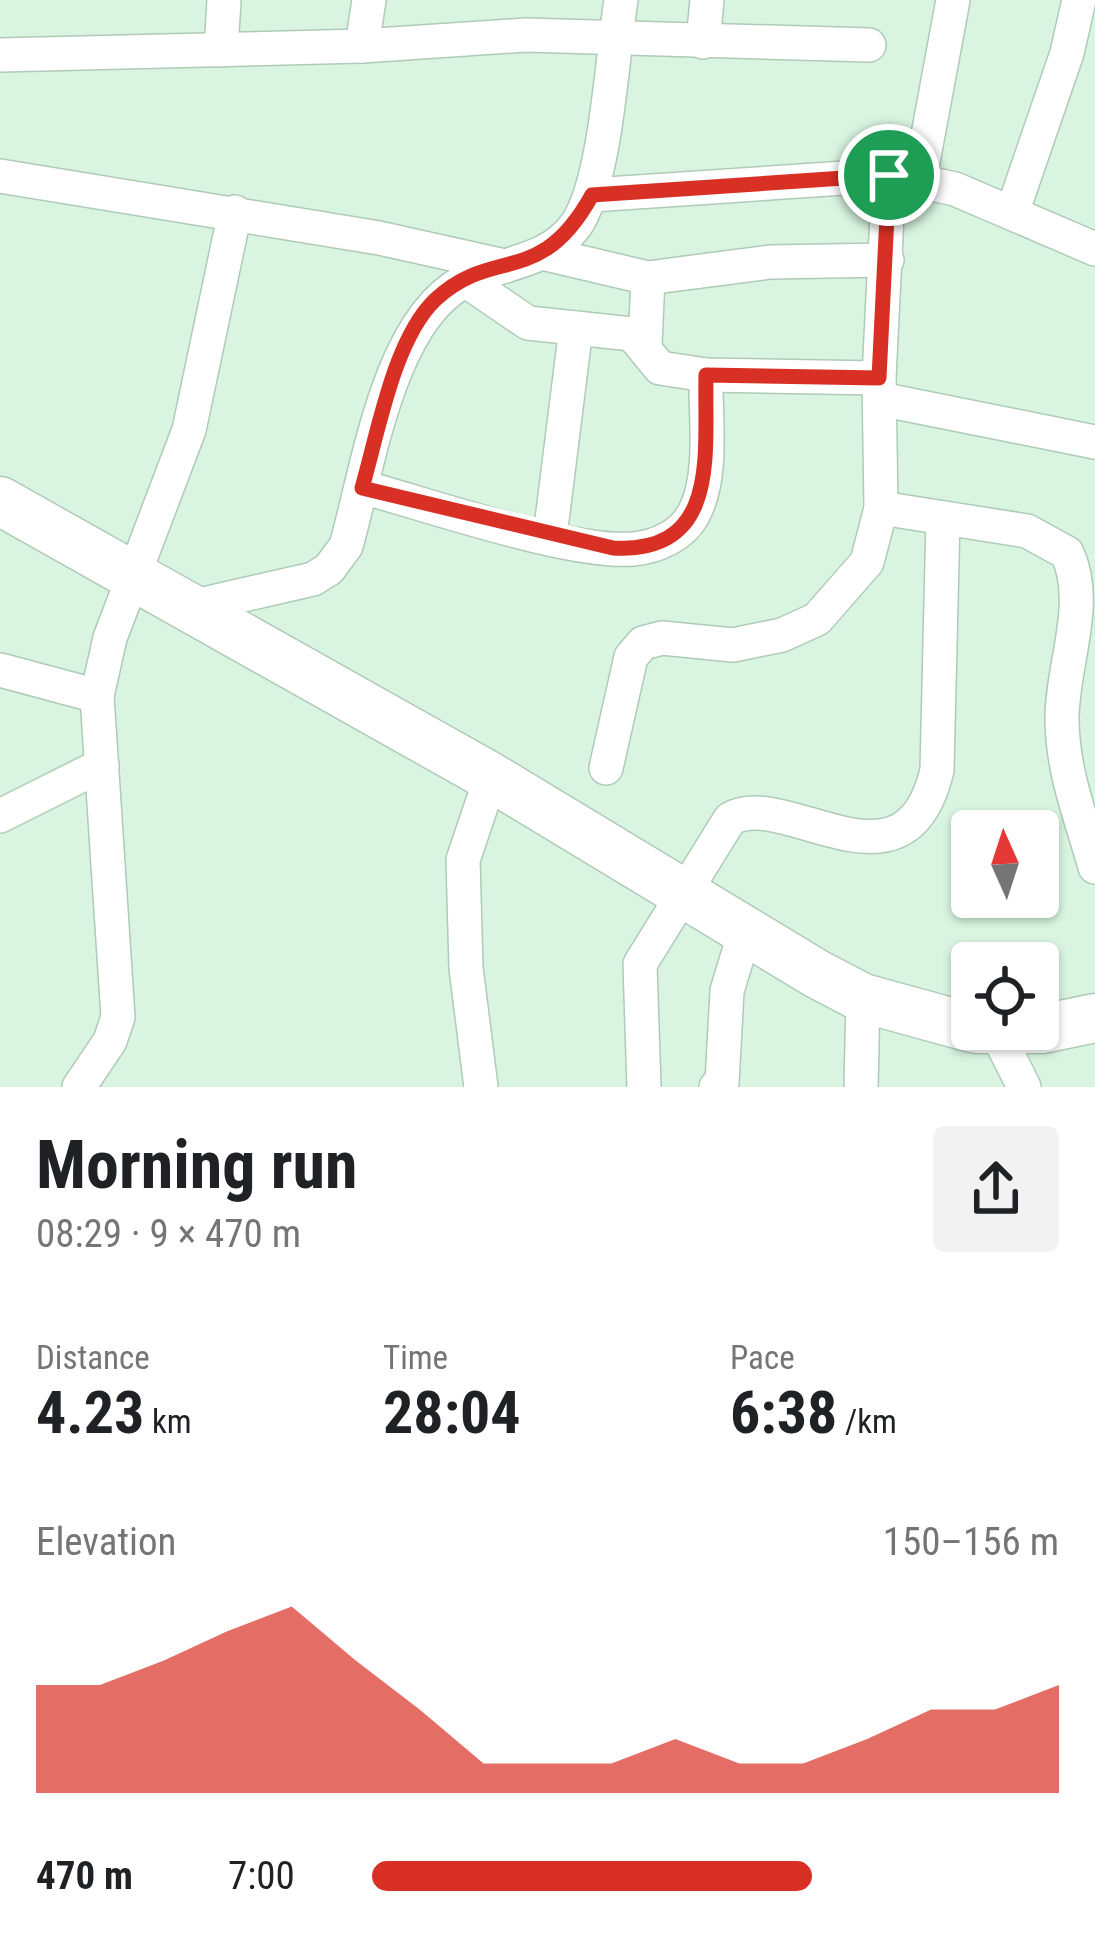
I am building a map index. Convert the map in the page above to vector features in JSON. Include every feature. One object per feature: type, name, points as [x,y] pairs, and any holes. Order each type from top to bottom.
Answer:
[{"type":"highway","points":[[0,501],[491,777],[863,998],[951,1022]]},
{"type":"highway","points":[[1059,1022],[1095,1018]]},
{"type":"street","points":[[220,50],[224,0]]},
{"type":"street","points":[[362,46],[369,0]]},
{"type":"street","points":[[186,608],[313,579],[329,569],[346,545],[394,377],[435,300],[465,280],[546,254],[575,226],[592,195],[621,0]]},
{"type":"street","points":[[703,42],[707,0]]},
{"type":"street","points":[[606,768],[631,656],[643,643],[662,638],[733,645],[782,635],[817,619],[867,562],[881,508],[879,389],[886,260],[953,0]]},
{"type":"street","points":[[1012,213],[1067,53],[1078,0]]},
{"type":"street","points":[[0,55],[362,46],[526,35],[869,45]]},
{"type":"street","points":[[0,176],[235,212],[507,267]]},
{"type":"street","points":[[592,195],[904,177],[1012,213],[1095,249]]},
{"type":"street","points":[[79,1087],[110,1041],[118,1018],[97,696],[110,638],[188,430],[235,212]]},
{"type":"street","points":[[546,254],[648,278],[770,262],[886,260]]},
{"type":"street","points":[[645,345],[648,278]]},
{"type":"street","points":[[465,280],[528,323],[613,329],[645,345],[660,368],[879,389],[1095,442]]},
{"type":"street","points":[[550,536],[576,328]]},
{"type":"street","points":[[362,488],[550,536],[613,548],[654,546],[694,515],[703,486],[706,375]]},
{"type":"street","points":[[881,508],[1027,531],[1067,553],[1082,653],[1064,748],[1072,801],[1090,833],[1095,867]]},
{"type":"street","points":[[644,1087],[640,964],[730,819],[745,810],[853,836],[902,826],[931,796],[938,770],[943,519]]},
{"type":"street","points":[[0,670],[97,696]]},
{"type":"street","points":[[0,816],[103,765]]},
{"type":"street","points":[[482,1087],[466,968],[463,860],[491,777]]},
{"type":"street","points":[[716,1087],[723,1069],[728,991],[746,928]]},
{"type":"street","points":[[861,1087],[863,998]]},
{"type":"street","points":[[997,1050],[1024,1087]]},
{"type":"route","points":[[889,175],[879,378],[706,375],[703,486],[694,515],[671,537],[654,546],[613,548],[362,488],[394,377],[435,300],[465,280],[546,254],[575,226],[592,195],[889,175]]}]
